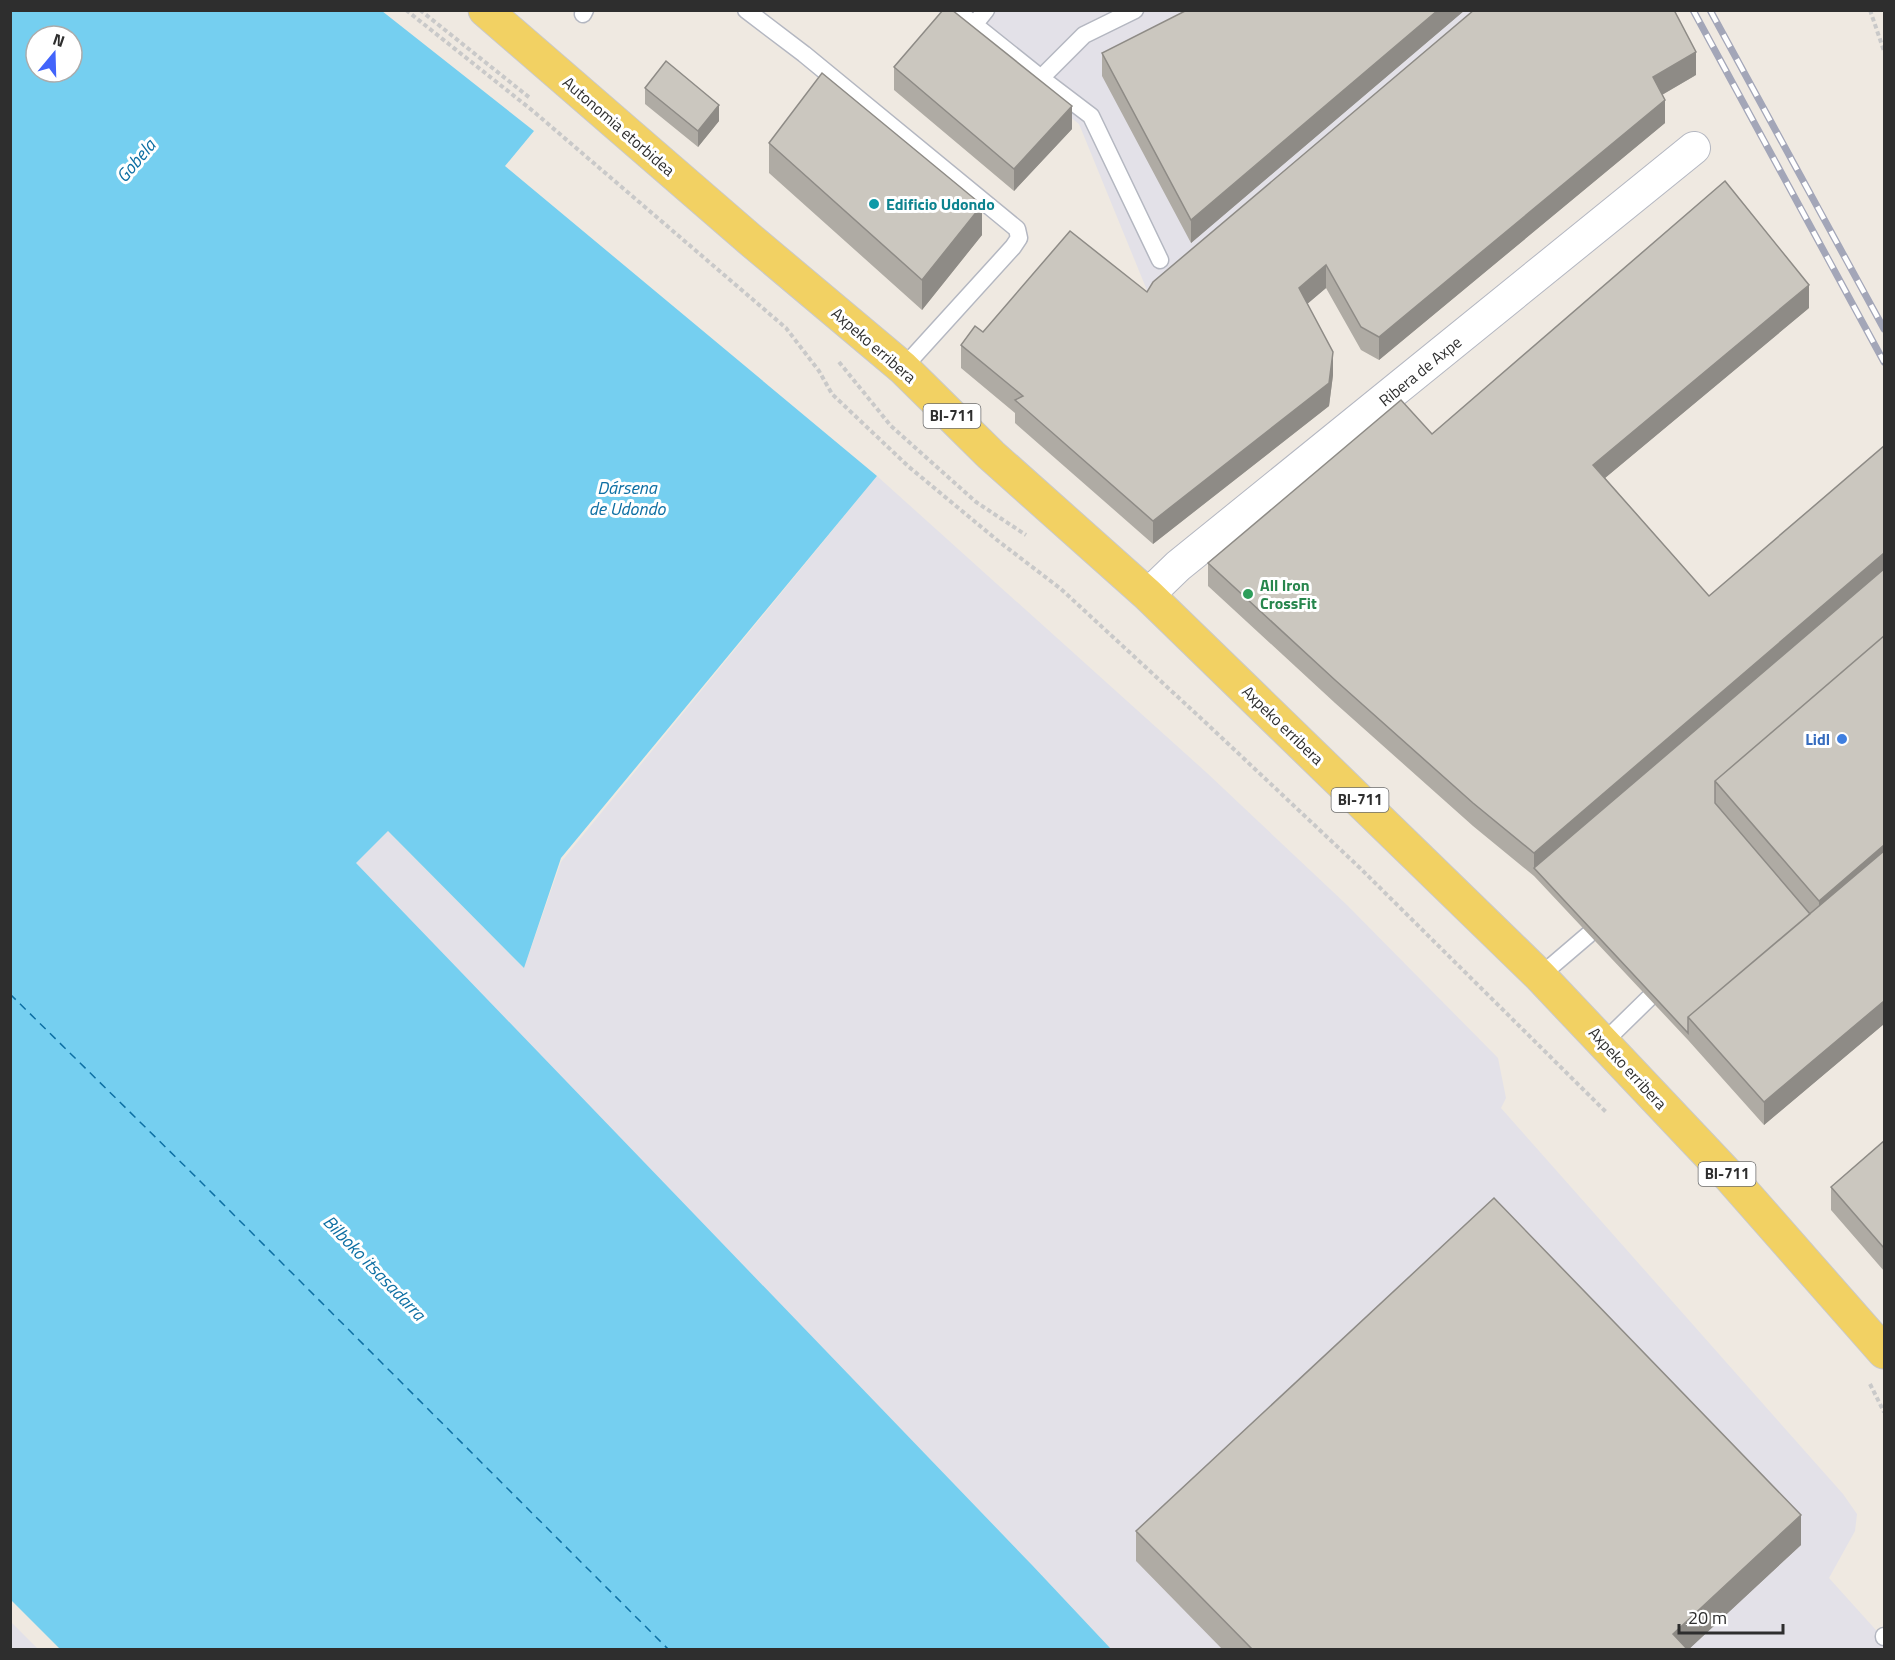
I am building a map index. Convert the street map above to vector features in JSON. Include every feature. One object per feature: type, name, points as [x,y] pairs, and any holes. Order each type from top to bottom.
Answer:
[{"type":"main road","name":"Autonomia etorbidea","points":[[485,10],[753,242]]},
{"type":"main road","name":"Axpeko erribera","points":[[753,242],[903,368],[991,455],[1148,595],[1540,976],[1730,1177],[1879,1357]]},
{"type":"street","name":"Ribera de Axpe","points":[[1148,595],[1197,551],[1694,148]]},
{"type":"lane","points":[[746,10],[804,54],[1017,230],[1019,238],[1013,247],[903,368]]},
{"type":"lane","points":[[956,10],[1091,116],[1160,260]]},
{"type":"lane","points":[[974,25],[986,10]]},
{"type":"lane","points":[[1041,78],[1084,35],[1135,10]]},
{"type":"lane","points":[[1540,976],[1588,935]]},
{"type":"lane","points":[[1604,1042],[1649,998]]},
{"type":"path","points":[[406,10],[533,111],[786,328],[819,371],[832,394],[909,467],[1061,589],[1205,722],[1360,868],[1606,1112]]},
{"type":"path","points":[[420,10],[539,105]]},
{"type":"path","points":[[1870,10],[1884,51]]},
{"type":"path","points":[[832,353],[891,426],[976,502],[1030,538]]},
{"type":"path","points":[[1879,1357],[1884,1412]]},
{"type":"shaded area","points":[[937,11],[1501,11],[1153,305],[1079,124]]},
{"type":"shaded area","points":[[877,476],[1207,773],[1347,905],[1498,1058],[1506,1098],[1501,1108],[1843,1494],[1857,1514],[1855,1531],[1829,1578],[1884,1639],[1884,1649],[1111,1649],[355,863],[388,831],[524,968],[561,862]]},
{"type":"shaded area","points":[[11,1622],[38,1649],[11,1649]]},
{"type":"water","points":[[10,11],[382,11],[534,131],[505,166],[877,476],[561,858],[524,968],[388,831],[356,863],[1111,1649],[61,1650],[11,1600]]},
{"type":"building","points":[[943,10],[952,10],[1072,106],[1014,169],[894,67]]},
{"type":"building","points":[[1187,10],[1438,10],[1191,220],[1102,53]]},
{"type":"building","points":[[1474,10],[1674,10],[1696,52],[1653,77],[1665,100],[1379,337],[1361,327],[1326,265],[1299,288],[1333,352],[1329,383],[1153,521],[1015,400],[1023,396],[961,345],[975,326],[983,332],[1070,231],[1147,292],[1153,282]]},
{"type":"building","points":[[666,61],[719,105],[698,131],[645,88]]},
{"type":"building","name":"Edificio Udondo","points":[[822,73],[982,205],[922,280],[769,143]]},
{"type":"building","points":[[1725,181],[1809,285],[1593,465],[1709,596],[1884,446],[1884,553],[1534,853],[1473,803],[1208,563],[1401,400],[1432,434]]},
{"type":"building","points":[[1884,569],[1884,636],[1715,781],[1715,803],[1810,914],[1688,1017],[1688,1033],[1534,868]]},
{"type":"building","name":"Lidl","points":[[1884,636],[1884,845],[1819,901],[1715,781]]},
{"type":"building","points":[[1884,851],[1884,1001],[1764,1102],[1688,1017]]},
{"type":"building","points":[[1884,1141],[1884,1248],[1831,1187]]},
{"type":"building","points":[[1494,1198],[1801,1515],[1673,1634],[1688,1650],[1253,1650],[1136,1531]]},
{"type":"ferry route","points":[[10,994],[669,1650]]},
{"type":"railway","points":[[1693,10],[1884,362]]},
{"type":"railway","points":[[1710,10],[1884,329]]},
{"type":"place","name":"Edificio Udondo","points":[[874,204]]},
{"type":"place","name":"All Iron CrossFit","points":[[1248,594]]},
{"type":"place","name":"Lidl","points":[[1842,739]]},
{"type":"water label","name":"Gobela","points":[[136,161]]},
{"type":"water label","name":"Dársena de Udondo","points":[[627,498]]},
{"type":"water label","name":"Bilboko itsasadarra","points":[[374,1268]]}]
